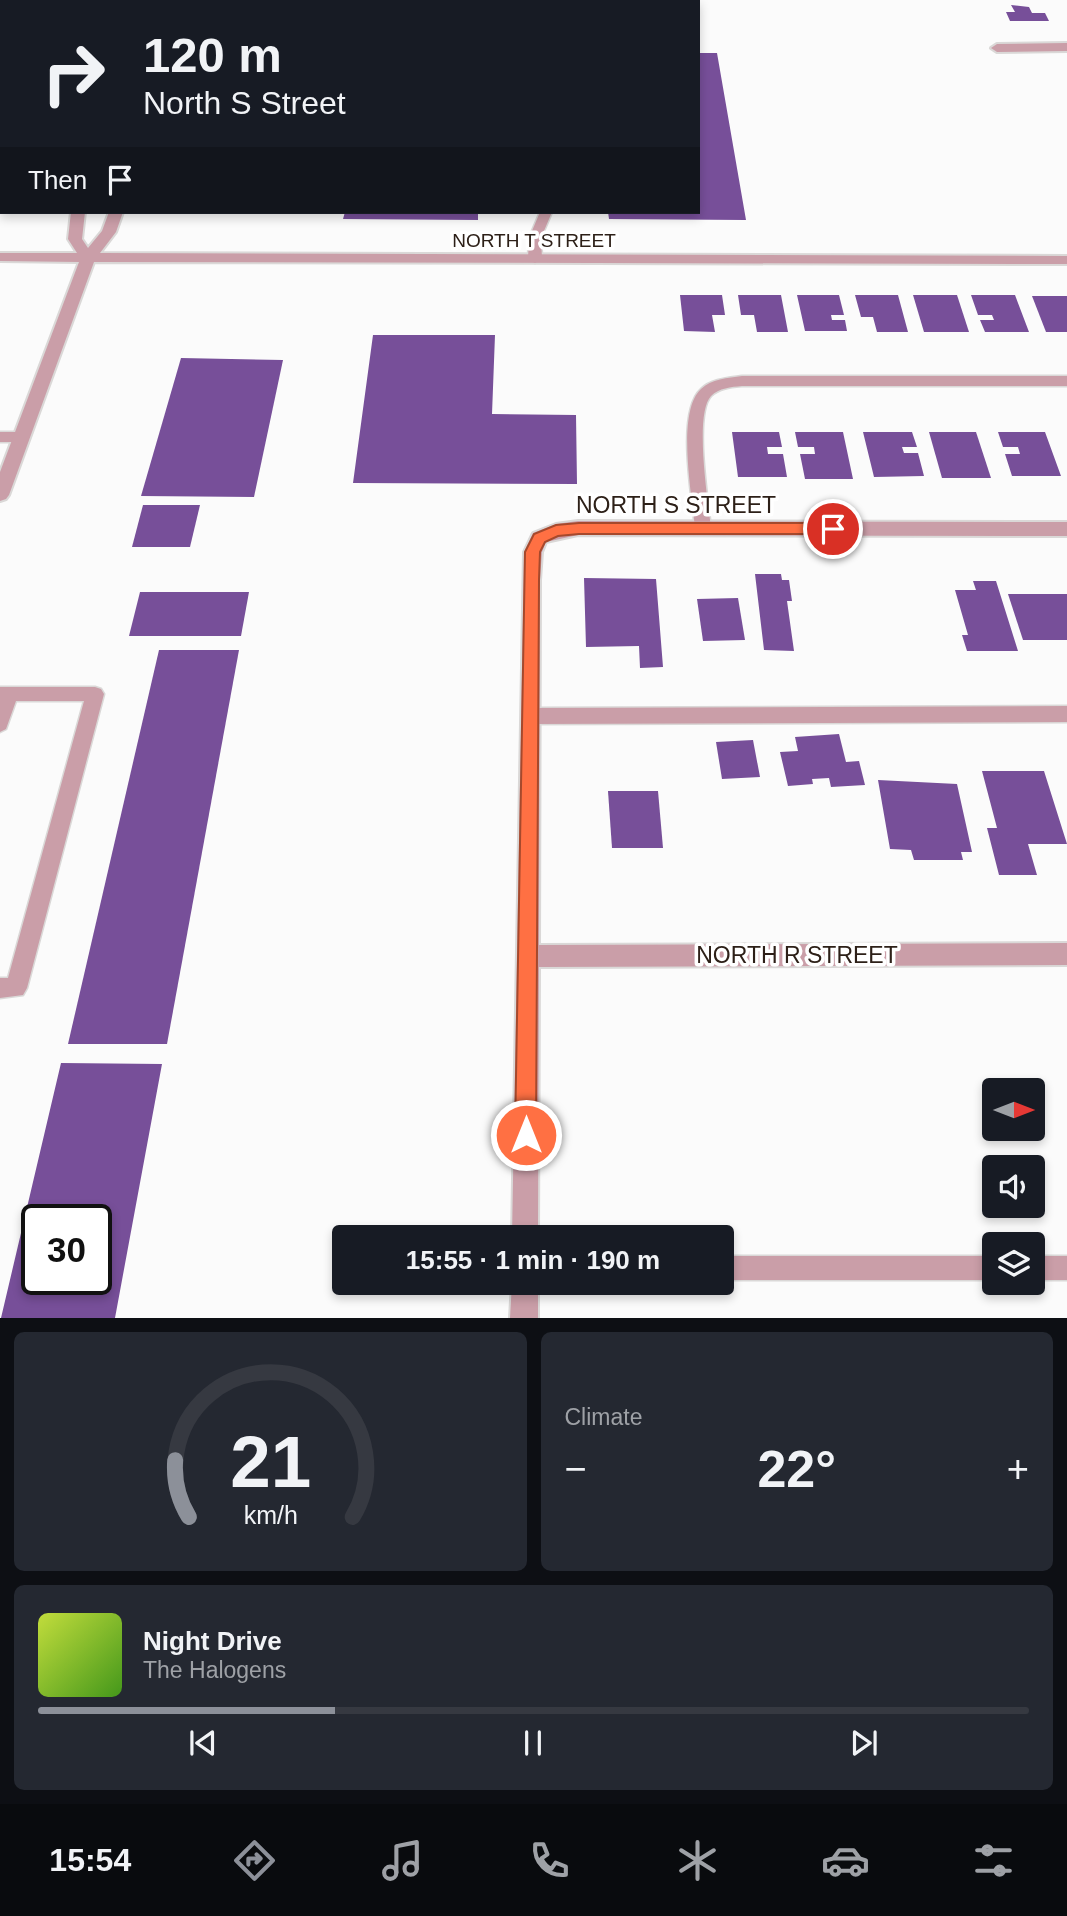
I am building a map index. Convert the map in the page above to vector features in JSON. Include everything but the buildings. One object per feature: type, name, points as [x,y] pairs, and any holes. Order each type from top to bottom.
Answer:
[{"type":"street","points":[[997,48],[1067,47]]},
{"type":"street","points":[[78,214],[75,240],[88,258]]},
{"type":"street","points":[[0,495],[88,258],[109,232],[115,214]]},
{"type":"street","name":"NORTH T STREET","points":[[0,257],[1067,260]]},
{"type":"street","name":"NORTH S STREET","points":[[531,716],[533,552],[539,538],[556,530],[1067,529]]},
{"type":"street","points":[[525,1225],[531,716]]},
{"type":"street","name":"NORTH R STREET","points":[[527,956],[1067,954]]},
{"type":"street","points":[[524,1318],[525,1295]]},
{"type":"lane","points":[[535,259],[535,237],[545,214]]},
{"type":"lane","points":[[703,528],[695,428],[696,408],[702,396],[718,384],[742,381],[1067,381]]},
{"type":"lane","points":[[0,437],[22,437]]},
{"type":"lane","points":[[0,723],[5,694],[95,694],[16,988],[0,988]]},
{"type":"lane","points":[[531,716],[1067,714]]},
{"type":"lane","points":[[734,1268],[982,1268]]},
{"type":"lane","points":[[1045,1268],[1067,1268]]},
{"type":"route","points":[[526,1135],[531,580],[533,552],[539,538],[556,530],[579,528],[833,529]]}]
